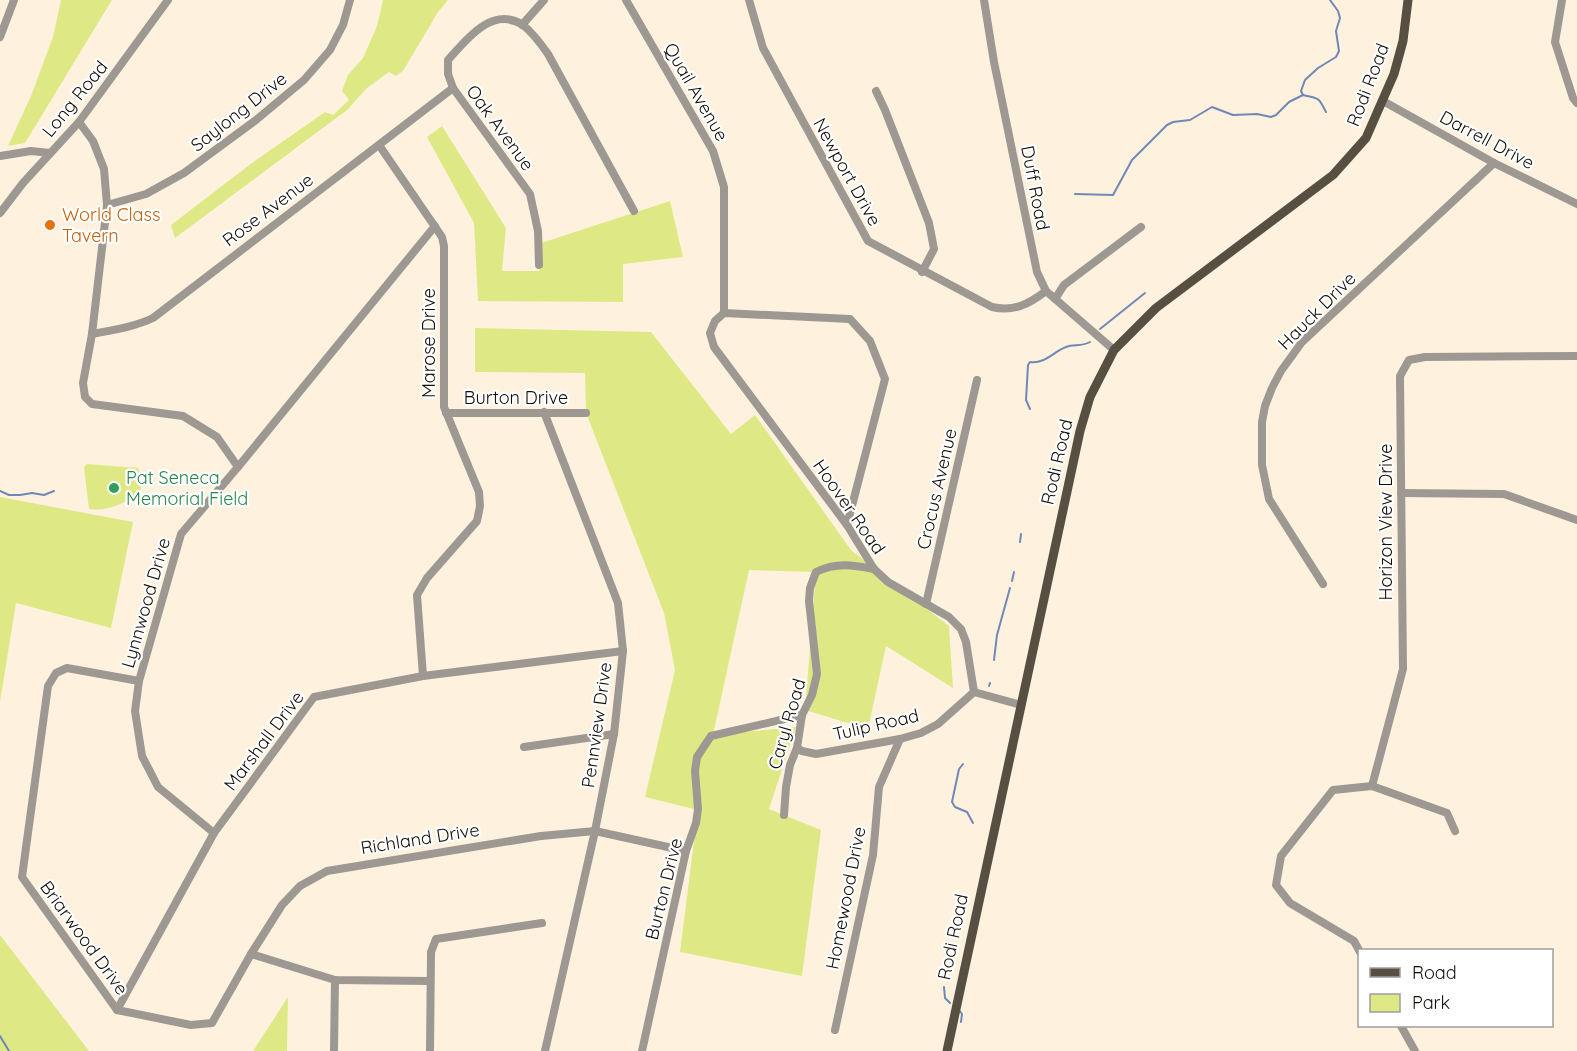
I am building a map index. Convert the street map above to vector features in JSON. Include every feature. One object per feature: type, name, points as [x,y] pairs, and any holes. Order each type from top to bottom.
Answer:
[{"type":"main road","name":"Rodi Road","points":[[947,1051],[966,953],[1080,431],[1090,397],[1114,350],[1156,308],[1333,175],[1366,138],[1394,74],[1403,40],[1408,0]]},
{"type":"street","points":[[0,37],[14,0]]},
{"type":"street","name":"Long Road","points":[[0,213],[79,122],[168,0]]},
{"type":"street","name":"Saylong Drive","points":[[107,205],[146,194],[184,173],[256,120],[304,80],[330,50],[343,25],[350,0]]},
{"type":"street","points":[[544,0],[522,25],[548,54],[634,210]]},
{"type":"street","name":"Quail Avenue","points":[[626,0],[713,151],[723,187],[724,313]]},
{"type":"street","name":"Newport Drive","points":[[749,0],[763,48],[868,241],[922,272],[986,304],[1002,309],[1022,306],[1046,291]]},
{"type":"street","name":"Duff Road","points":[[984,0],[994,62],[1035,267],[1046,291],[1114,350]]},
{"type":"street","points":[[1562,0],[1555,42],[1573,98],[1577,103]]},
{"type":"street","name":"Oak Avenue","points":[[522,25],[509,20],[488,22],[471,35],[448,60],[448,74],[453,88],[530,195],[538,231],[539,265]]},
{"type":"street","name":"Rose Avenue","points":[[92,334],[140,324],[153,318],[453,88]]},
{"type":"street","points":[[876,92],[929,223],[934,249],[922,272]]},
{"type":"street","name":"Darrell Drive","points":[[1383,101],[1494,163],[1577,204]]},
{"type":"street","points":[[79,122],[93,141],[104,169],[107,205],[92,334],[83,383],[84,397],[92,404],[183,416],[217,437],[238,467]]},
{"type":"street","name":"Marose Drive","points":[[379,145],[442,237],[444,246],[443,389],[446,413],[479,492],[480,506],[477,521],[427,578],[417,595],[423,676]]},
{"type":"street","points":[[0,156],[31,151],[50,153]]},
{"type":"street","name":"Hauck Drive","points":[[1323,584],[1269,499],[1262,465],[1261,445],[1262,422],[1272,388],[1281,370],[1302,342],[1494,163]]},
{"type":"street","name":"Lynnwood Drive","points":[[214,832],[158,787],[142,756],[135,711],[139,681],[181,534],[435,226]]},
{"type":"street","points":[[1055,299],[1064,285],[1142,227]]},
{"type":"street","points":[[724,313],[850,319],[870,341],[885,379],[847,525]]},
{"type":"street","name":"Hoover Road","points":[[724,313],[715,321],[710,333],[714,347],[847,525],[874,569],[888,582],[949,617],[961,628],[966,642],[974,692]]},
{"type":"street","name":"Horizon View Drive","points":[[1372,786],[1403,669],[1400,375],[1409,360],[1425,357],[1577,356]]},
{"type":"street","name":"Crocus Avenue","points":[[926,604],[977,380]]},
{"type":"street","name":"Pennview Drive","points":[[544,412],[618,603],[623,651],[614,734],[595,831],[545,1051]]},
{"type":"street","name":"Burton Drive","points":[[446,413],[585,413]]},
{"type":"street","points":[[1401,493],[1504,494],[1577,520]]},
{"type":"street","name":"Caryl Road","points":[[784,815],[788,776],[797,748],[802,715],[812,695],[817,674],[809,601],[810,588],[816,572],[825,568],[844,564],[874,569]]},
{"type":"street","name":"Marshall Drive","points":[[117,1010],[214,832],[314,697],[423,676],[623,651]]},
{"type":"street","name":"Briarwood Drive","points":[[139,681],[67,668],[56,673],[48,686],[22,877],[117,1010],[191,1025],[212,1023],[224,1003]]},
{"type":"street","points":[[974,692],[1021,705]]},
{"type":"street","name":"Tulip Road","points":[[797,748],[816,754],[900,739],[938,724],[974,692]]},
{"type":"street","name":"Burton Drive","points":[[642,1051],[686,851],[696,822],[697,757],[711,736],[802,715]]},
{"type":"street","points":[[524,747],[614,734]]},
{"type":"street","name":"Homewood Drive","points":[[835,1030],[873,855],[879,787],[900,739]]},
{"type":"street","points":[[1358,950],[1354,941],[1290,903],[1276,885],[1281,856],[1333,790],[1372,786],[1447,813],[1455,831]]},
{"type":"street","name":"Richland Drive","points":[[224,1003],[282,905],[300,886],[327,870],[541,836],[595,831],[686,851]]},
{"type":"street","points":[[430,1051],[431,952],[436,939],[542,923]]},
{"type":"street","points":[[251,954],[335,980],[430,981]]},
{"type":"street","points":[[334,1051],[335,980]]},
{"type":"street","points":[[1402,1027],[1415,1051]]},
{"type":"green space","points":[[61,0],[112,0],[25,143],[8,146],[31,96],[53,37]]},
{"type":"green space","points":[[383,0],[448,0],[438,12],[403,71],[396,76],[389,72],[367,88],[347,110],[175,238],[171,225],[252,163],[325,112],[333,115],[349,100],[342,91],[348,75],[363,58],[377,26]]},
{"type":"green space","points":[[442,126],[506,228],[502,271],[539,271],[538,244],[670,201],[683,257],[623,264],[623,302],[478,301],[474,223],[427,137]]},
{"type":"green space","points":[[475,328],[651,332],[731,434],[755,415],[851,550],[949,626],[953,688],[886,646],[868,729],[805,710],[816,572],[749,570],[713,735],[796,727],[769,809],[821,830],[802,976],[680,952],[698,810],[645,797],[675,670],[664,613],[586,413],[585,373],[475,372]]},
{"type":"green space","name":"Pat Seneca Memorial Field","points":[[87,464],[138,468],[142,482],[140,494],[109,508],[89,509],[84,467]]},
{"type":"green space","points":[[0,497],[133,522],[111,628],[16,603],[0,702]]},
{"type":"green space","points":[[0,935],[89,1051],[0,1051]]},
{"type":"green space","points":[[288,997],[287,1051],[253,1051]]},
{"type":"waterway","points":[[1326,112],[1318,99],[1303,95],[1301,91],[1305,80],[1318,68],[1336,57],[1339,51],[1336,31],[1340,18],[1330,0]]},
{"type":"waterway","points":[[1075,194],[1113,195],[1132,160],[1167,125],[1173,122],[1190,120],[1212,107],[1233,115],[1257,114],[1271,117],[1289,102],[1303,95]]},
{"type":"waterway","points":[[1100,329],[1145,293]]},
{"type":"waterway","points":[[1030,409],[1026,400],[1030,362],[1045,359],[1066,347],[1090,342]]},
{"type":"waterway","points":[[0,491],[9,495],[32,493],[44,495],[54,491]]},
{"type":"waterway","points":[[1020,542],[1021,534]]},
{"type":"waterway","points":[[1012,581],[1014,572]]},
{"type":"waterway","points":[[994,660],[997,635],[1010,588]]},
{"type":"waterway","points":[[963,764],[959,769],[952,802],[955,807],[967,812],[973,823]]},
{"type":"waterway","points":[[944,987],[945,998],[950,1003]]},
{"type":"waterway","points":[[959,1010],[962,1014],[961,1022]]},
{"type":"waterway","points":[[0,1036],[9,1051]]},
{"type":"place","name":"World Class Tavern","points":[[50,225]]},
{"type":"place","name":"Pat Seneca Memorial Field","points":[[114,488]]}]
